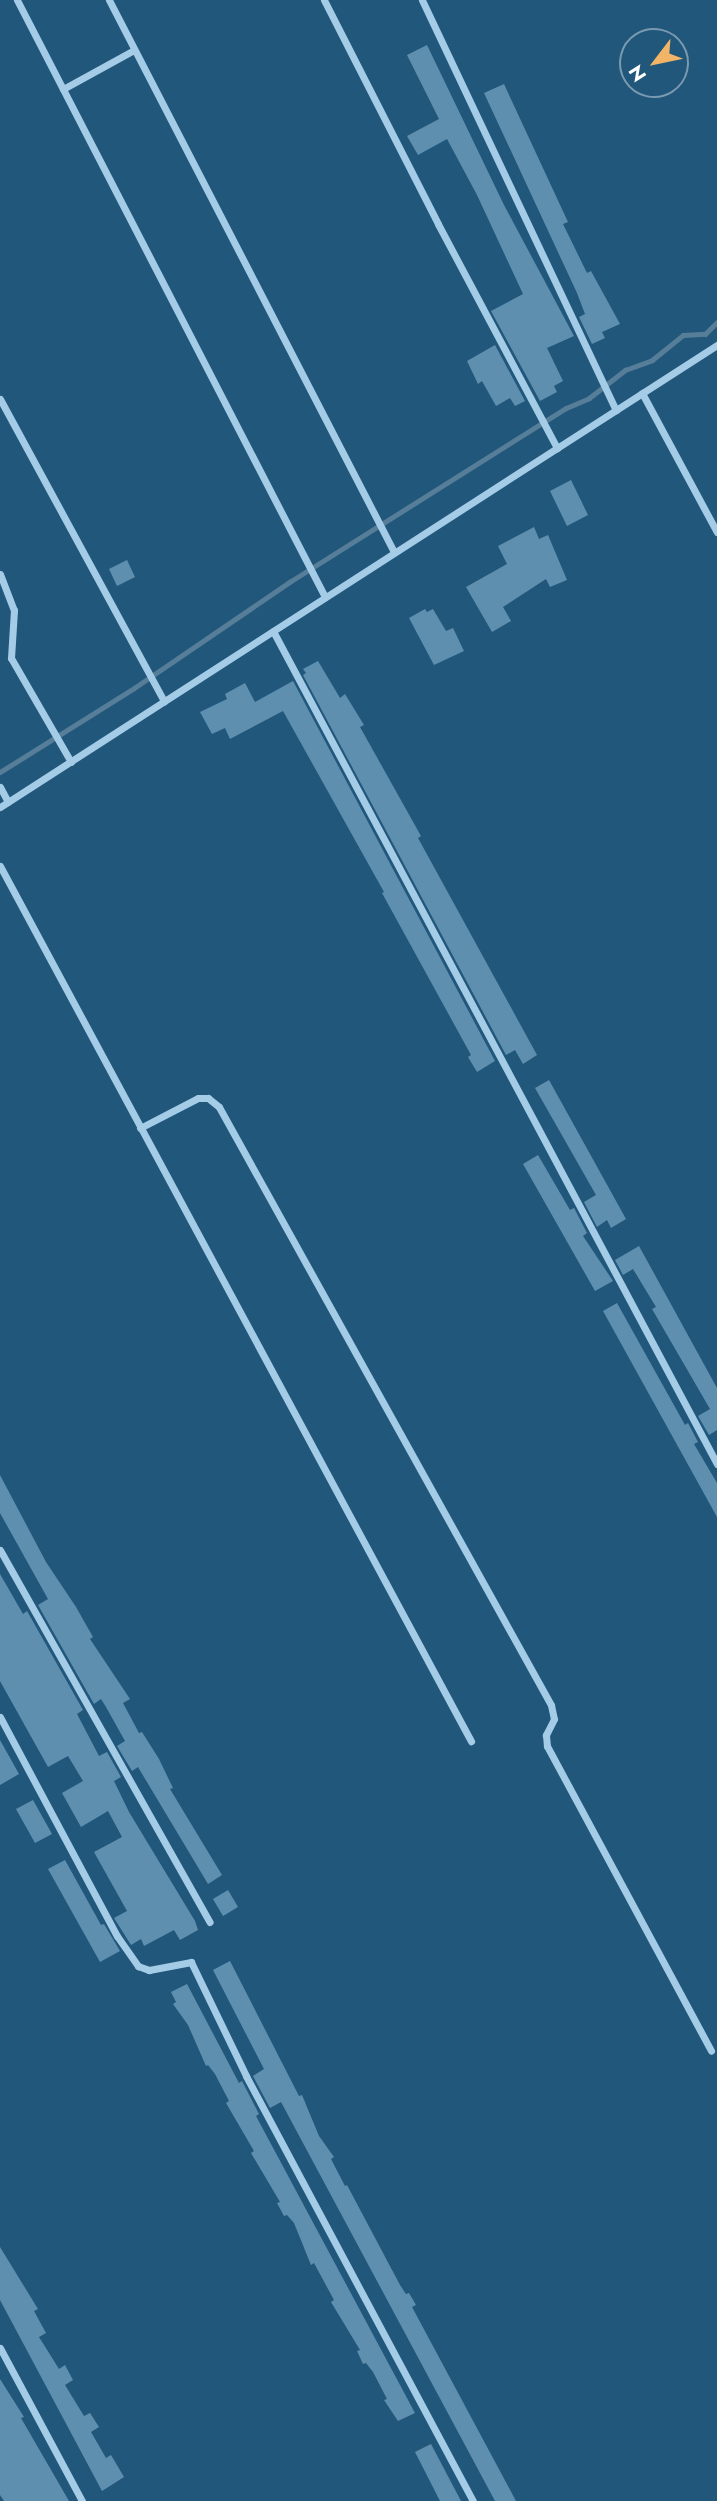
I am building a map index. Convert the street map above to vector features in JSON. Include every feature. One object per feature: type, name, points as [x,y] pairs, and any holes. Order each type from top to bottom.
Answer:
[{"type":"street","points":[[18,0],[325,597]]},
{"type":"street","points":[[108,0],[394,552]]},
{"type":"street","points":[[324,0],[558,448]]},
{"type":"street","points":[[422,0],[614,406]]},
{"type":"street","points":[[63,89],[134,50]]},
{"type":"street","points":[[0,807],[558,448],[614,406],[642,393],[717,345]]},
{"type":"street","points":[[642,393],[717,532]]},
{"type":"street","points":[[0,400],[164,701]]},
{"type":"street","points":[[0,574],[13,610],[11,658],[46,724],[71,761]]},
{"type":"street","points":[[273,631],[717,1464]]},
{"type":"street","points":[[0,787],[8,802]]},
{"type":"street","points":[[0,866],[471,1741]]},
{"type":"street","points":[[140,1128],[198,1098],[208,1098],[219,1107],[551,1705],[554,1719],[546,1735],[547,1746],[711,2052]]},
{"type":"street","points":[[0,1550],[209,1922]]},
{"type":"street","points":[[0,1717],[117,1936],[138,1966],[149,1970],[191,1962],[246,2076],[473,2501]]},
{"type":"street","points":[[0,2348],[82,2501]]},
{"type":"building","points":[[427,45],[504,205],[574,336],[547,348],[563,381],[554,386],[557,392],[540,401],[491,311],[523,294],[477,195],[447,139],[418,155],[407,136],[439,119],[407,55]]},
{"type":"building","points":[[504,84],[568,222],[563,224],[587,273],[591,271],[620,324],[602,332],[605,338],[592,344],[579,317],[585,314],[577,293],[484,93]]},
{"type":"building","points":[[495,345],[525,401],[515,406],[510,398],[496,406],[482,381],[478,384],[467,361]]},
{"type":"building","points":[[571,480],[588,515],[567,526],[550,491]]},
{"type":"building","points":[[534,527],[539,539],[548,535],[567,580],[550,587],[546,579],[503,607],[511,621],[492,632],[466,587],[507,564],[498,546]]},
{"type":"building","points":[[127,560],[135,577],[117,586],[109,569]]},
{"type":"building","points":[[425,609],[427,612],[433,609],[446,631],[453,628],[464,651],[434,665],[409,618]]},
{"type":"building","points":[[318,661],[340,698],[345,694],[364,725],[360,727],[421,836],[418,838],[537,1055],[523,1064],[515,1050],[506,1055],[303,675],[306,673],[303,669]]},
{"type":"building","points":[[293,681],[495,1061],[477,1072],[468,1057],[471,1055],[382,893],[384,892],[283,711],[230,739],[225,728],[212,734],[200,712],[227,699],[225,694],[245,683],[255,702]]},
{"type":"building","points":[[549,1080],[626,1219],[611,1228],[607,1220],[597,1227],[584,1202],[596,1195],[535,1088]]},
{"type":"building","points":[[538,1155],[570,1210],[574,1208],[587,1233],[583,1236],[613,1281],[595,1291],[523,1164]]},
{"type":"building","points":[[639,1246],[717,1388],[717,1430],[709,1435],[698,1416],[710,1409],[652,1309],[656,1307],[633,1269],[623,1275],[615,1260]]},
{"type":"building","points":[[617,1303],[685,1425],[688,1423],[698,1442],[694,1444],[717,1483],[717,1517],[603,1311]]},
{"type":"building","points":[[0,1475],[46,1562],[93,1637],[90,1639],[130,1699],[123,1703],[139,1733],[142,1732],[159,1759],[173,1788],[170,1789],[222,1875],[208,1884],[138,1767],[132,1771],[117,1746],[125,1741],[106,1707],[101,1699],[94,1704],[38,1605],[48,1599],[0,1513]]},
{"type":"building","points":[[0,1574],[23,1614],[27,1611],[83,1710],[77,1714],[99,1756],[107,1752],[121,1777],[114,1781],[129,1812],[195,1921],[198,1930],[180,1940],[174,1930],[144,1946],[141,1939],[131,1945],[114,1918],[127,1911],[94,1852],[122,1837],[108,1811],[81,1827],[62,1793],[83,1781],[68,1756],[48,1767],[0,1681]]},
{"type":"building","points":[[0,1740],[19,1774],[0,1785]]},
{"type":"building","points":[[33,1800],[52,1834],[35,1843],[16,1809]]},
{"type":"building","points":[[65,1860],[101,1925],[104,1924],[120,1951],[100,1962],[48,1869]]},
{"type":"building","points":[[228,1890],[238,1907],[223,1916],[213,1899]]},
{"type":"building","points":[[230,1961],[299,2096],[302,2095],[319,2136],[334,2157],[331,2159],[345,2186],[347,2185],[400,2285],[416,2305],[412,2307],[516,2501],[495,2501],[281,2102],[270,2108],[253,2076],[264,2069],[213,1970]]},
{"type":"building","points":[[187,1984],[239,2083],[242,2081],[259,2114],[256,2116],[415,2413],[398,2421],[384,2400],[387,2399],[373,2372],[366,2363],[363,2364],[357,2351],[360,2350],[331,2302],[334,2300],[314,2263],[311,2265],[294,2223],[287,2215],[284,2216],[277,2203],[280,2202],[251,2153],[254,2151],[226,2103],[229,2101],[215,2074],[206,2066],[188,2025],[173,2004],[176,2002],[171,1992]]},
{"type":"building","points":[[0,2247],[38,2309],[34,2311],[46,2333],[39,2337],[59,2369],[65,2365],[73,2380],[65,2385],[84,2416],[90,2413],[99,2427],[91,2432],[106,2458],[111,2455],[124,2477],[102,2491],[0,2300]]},
{"type":"building","points":[[0,2379],[24,2417],[21,2418],[69,2501],[4,2501],[0,2495]]},
{"type":"building","points":[[431,2444],[461,2501],[440,2501],[415,2452]]},
{"type":"waterway","points":[[0,772],[134,688],[291,581],[566,408],[589,398],[625,370],[652,360],[683,335],[705,334],[717,322]]}]
